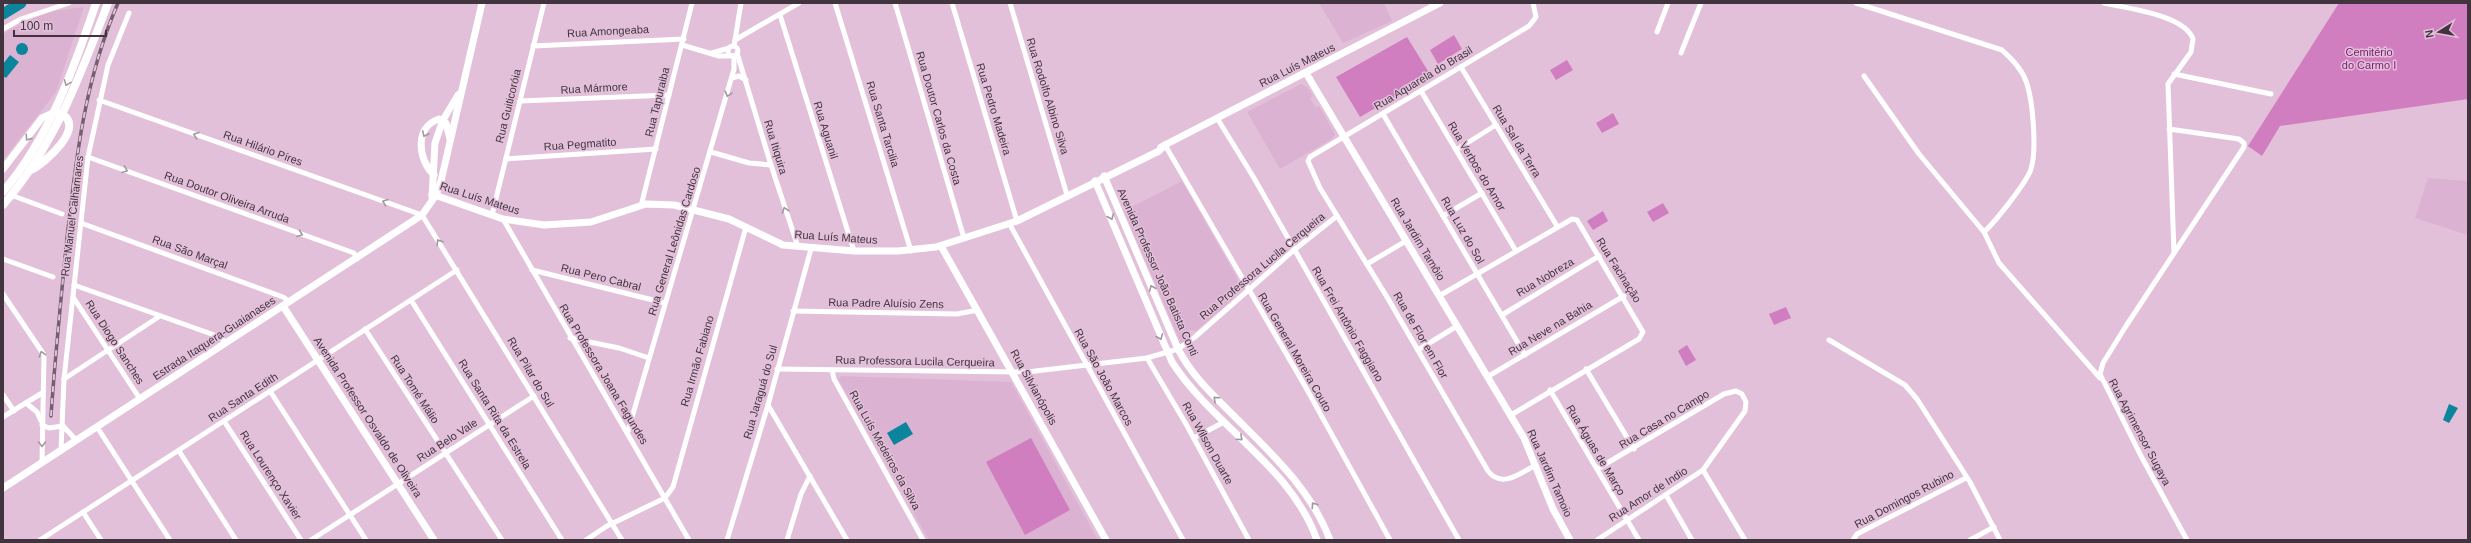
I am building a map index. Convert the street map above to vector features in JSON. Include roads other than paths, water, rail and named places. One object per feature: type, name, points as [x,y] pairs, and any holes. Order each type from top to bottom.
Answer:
[{"type":"main road","points":[[3,192],[29,158],[55,112],[96,3]]},
{"type":"main road","points":[[3,205],[31,170],[63,115],[108,3]]},
{"type":"main road","name":"Estrada Itaquera-Guaianases","points":[[3,488],[357,259],[422,215],[433,197],[447,155],[482,3]]},
{"type":"main road","name":"Rua Luís Mateus","points":[[433,197],[503,219],[544,225],[579,224],[641,206],[660,203],[717,215],[778,243],[798,247],[854,251],[911,250],[941,246],[1017,220],[1104,176],[1159,151],[1164,145],[1440,3]]},
{"type":"main road","name":"Rua Jardim Tamôio","points":[[1306,73],[1511,416]]},
{"type":"main road","name":"Estrada Itaquera-Guaianases","points":[[433,197],[435,143],[443,120],[462,88]]},
{"type":"main road","points":[[3,169],[42,118],[55,112],[63,115],[70,124],[69,134],[40,166],[31,170]]},
{"type":"main road","points":[[434,175],[425,164],[421,155],[421,143],[428,126],[435,121],[443,120],[451,140]]},
{"type":"main road","points":[[421,155],[434,160],[447,155]]},
{"type":"main road","name":"Avenida Professor João Batista Conti","points":[[1104,176],[1178,349],[1201,385],[1252,434],[1306,494],[1321,517],[1330,540]]},
{"type":"main road","name":"Avenida Professor João Batista Conti","points":[[1096,181],[1167,353],[1190,387],[1281,480],[1296,498],[1306,512],[1317,540]]},
{"type":"main road","name":"Rua Silvianópolis","points":[[941,246],[1014,373],[1106,540]]},
{"type":"main road","name":"Avenida Professor Osvaldo de Oliveira","points":[[287,304],[318,360],[434,540]]},
{"type":"main road","name":"Rua Jardim Tamoio","points":[[1511,416],[1536,465],[1553,509],[1570,540]]},
{"type":"street","points":[[3,29],[21,19],[69,3]]},
{"type":"street","name":"Rua Guiticoróia","points":[[492,215],[544,3]]},
{"type":"street","name":"Rua Tapuraiba","points":[[641,206],[692,3]]},
{"type":"street","points":[[734,55],[741,3]]},
{"type":"street","name":"Rua Santa Tarcilia","points":[[835,3],[911,250]]},
{"type":"street","name":"Rua Doutor Carlos da Costa","points":[[895,3],[964,238]]},
{"type":"street","name":"Rua Pedro Madeira","points":[[952,3],[1017,220]]},
{"type":"street","name":"Rua Rodolfo Albino Silva","points":[[1010,3],[1067,195]]},
{"type":"street","name":"Rua Aquarela do Brasil","points":[[1308,163],[1310,157],[1343,136],[1383,114],[1529,26],[1536,17],[1533,3]]},
{"type":"street","points":[[1656,32],[1668,3]]},
{"type":"street","points":[[1681,53],[1701,3]]},
{"type":"street","points":[[1856,3],[2002,50],[2016,63],[2026,82],[2033,122],[2035,156],[2031,171],[1997,220],[1984,232]]},
{"type":"street","points":[[2104,3],[2158,16],[2189,31],[2193,39],[2191,52],[2168,84],[2174,253]]},
{"type":"street","points":[[711,54],[729,48],[795,4]]},
{"type":"street","name":"Rua Manuel Calhamares","points":[[61,450],[64,379],[88,157],[99,100],[108,65],[128,13]]},
{"type":"street","name":"Rua Aguanil","points":[[780,15],[854,251]]},
{"type":"street","name":"Rua Amongeaba","points":[[533,46],[684,39]]},
{"type":"street","points":[[682,45],[711,54],[734,55]]},
{"type":"street","points":[[729,48],[728,53],[734,55]]},
{"type":"street","name":"Rua General Leônidas Cardoso","points":[[628,431],[732,78],[734,55]]},
{"type":"street","name":"Rua Itiquira","points":[[734,55],[746,80],[770,165],[798,247]]},
{"type":"street","name":"Rua Sal da Terra","points":[[1461,67],[1557,226]]},
{"type":"street","points":[[2174,74],[2271,94]]},
{"type":"street","points":[[732,78],[739,76],[746,80]]},
{"type":"street","points":[[1864,76],[1918,154],[1984,232],[1999,263],[2101,379]]},
{"type":"street","name":"Rua Verbos do Amor","points":[[1421,91],[1516,251]]},
{"type":"street","name":"Rua Mármore","points":[[520,101],[669,95]]},
{"type":"street","name":"Rua Hilário Píres","points":[[99,100],[422,215]]},
{"type":"street","name":"Rua Luz do Sol","points":[[1383,114],[1525,355]]},
{"type":"street","name":"Rua Frei Antônio Faggiano","points":[[1217,118],[1459,540]]},
{"type":"street","points":[[1456,150],[1496,125]]},
{"type":"street","name":"Rua Agrimensor Sugaya","points":[[2169,129],[2242,140],[2245,145],[2241,154],[2174,253],[2103,364],[2100,374],[2101,379],[2187,540]]},
{"type":"street","name":"Rua General Moreira Couto","points":[[1164,145],[1390,540]]},
{"type":"street","name":"Rua Pegmatito","points":[[506,159],[656,149]]},
{"type":"street","points":[[711,152],[749,163],[770,165]]},
{"type":"street","name":"Rua Doutor Oliveira Arruda","points":[[88,157],[354,253],[357,259]]},
{"type":"street","name":"Rua de Flor em Flor","points":[[1308,163],[1337,216],[1492,476],[1504,480],[1536,465]]},
{"type":"street","points":[[1443,216],[1482,193]]},
{"type":"street","points":[[11,195],[62,214]]},
{"type":"street","name":"Rua Pilar do Sul","points":[[422,215],[622,540]]},
{"type":"street","name":"Rua Professora Lucila Cerqueira","points":[[777,368],[1014,373],[1086,366],[1147,358],[1167,353],[1178,349],[1294,250],[1337,216]]},
{"type":"street","name":"Rua Professora Joana Fagundes","points":[[503,219],[570,338],[628,431],[664,498],[689,540]]},
{"type":"street","name":"Rua Facinação","points":[[1439,296],[1569,219],[1577,220],[1624,296],[1642,327],[1643,334],[1624,348],[1550,390],[1511,416]]},
{"type":"street","name":"Rua São Marçal","points":[[81,223],[283,297],[287,304]]},
{"type":"street","name":"Rua São João Marcos","points":[[1009,223],[1086,366],[1183,540]]},
{"type":"street","name":"Rua Irmão Fabiano","points":[[664,498],[670,494],[676,480],[746,227]]},
{"type":"street","points":[[1367,264],[1406,241]]},
{"type":"street","name":"Rua Jaraguá do Sul","points":[[727,540],[768,405],[793,311],[812,249]]},
{"type":"street","name":"Rua Nobreza","points":[[1502,315],[1599,256]]},
{"type":"street","points":[[3,259],[53,278]]},
{"type":"street","name":"Rua Santa Edith","points":[[40,540],[457,270]]},
{"type":"street","name":"Rua Pero Cabral","points":[[532,270],[665,303]]},
{"type":"street","points":[[74,285],[220,337],[226,343]]},
{"type":"street","points":[[3,294],[42,350],[44,358],[42,393],[42,462]]},
{"type":"street","name":"Rua Neve na Bahia","points":[[1487,377],[1624,296]]},
{"type":"street","name":"Rua Diogo Sanches","points":[[73,297],[140,399]]},
{"type":"street","name":"Rua Santa Rita da Estrela","points":[[411,300],[562,540]]},
{"type":"street","name":"Rua Padre Aluísio Zens","points":[[793,311],[950,314],[978,310]]},
{"type":"street","points":[[64,379],[160,316]]},
{"type":"street","points":[[1418,350],[1457,326]]},
{"type":"street","name":"Rua Tomé Málio","points":[[365,329],[502,540]]},
{"type":"street","points":[[570,338],[619,348],[649,358]]},
{"type":"street","points":[[1829,340],[1904,385],[1917,398],[1966,478],[2000,540]]},
{"type":"street","name":"Rua Wilson Duarte","points":[[1147,358],[1194,438],[1249,540]]},
{"type":"street","points":[[1586,369],[1634,449]]},
{"type":"street","name":"Rua Luís Medeiros da Silva","points":[[832,370],[834,379],[923,540]]},
{"type":"street","name":"Rua Águas de Março","points":[[1550,390],[1638,540]]},
{"type":"street","name":"Rua Casa no Campo","points":[[1597,470],[1724,394],[1736,391],[1742,394],[1746,402],[1745,410],[1703,470]]},
{"type":"street","points":[[270,392],[366,540]]},
{"type":"street","points":[[3,418],[42,393]]},
{"type":"street","points":[[3,395],[14,411]]},
{"type":"street","name":"Rua Belo Vale","points":[[311,540],[534,396]]},
{"type":"street","points":[[26,403],[37,412],[42,425],[49,428],[63,426],[76,440]]},
{"type":"street","points":[[768,405],[847,540]]},
{"type":"street","name":"Rua Lourenço Xavier","points":[[224,421],[301,540]]},
{"type":"street","points":[[1194,438],[1224,422]]},
{"type":"street","points":[[97,427],[170,540]]},
{"type":"street","points":[[179,451],[236,540]]},
{"type":"street","name":"Rua Amor de Indio","points":[[1597,540],[1703,470],[1745,540]]},
{"type":"street","points":[[787,540],[801,494],[810,476]]},
{"type":"street","name":"Rua Domingos Rubino","points":[[1853,540],[1857,534],[1966,478]]},
{"type":"street","points":[[1666,495],[1692,540]]},
{"type":"street","points":[[586,540],[612,524],[664,498]]},
{"type":"street","points":[[84,512],[101,540]]},
{"type":"street","points":[[1970,540],[1994,527]]},
{"type":"water","points":[[20,43],[24,43],[28,49],[24,55],[20,55],[16,51],[16,47]]},
{"type":"water","points":[[10,55],[19,62],[6,78],[3,76],[3,64]]},
{"type":"water","points":[[2449,404],[2458,408],[2449,423],[2443,420]]},
{"type":"water","points":[[906,422],[913,434],[894,445],[887,433]]},
{"type":"waterway","points":[[3,14],[21,3]]},
{"type":"railway","points":[[51,416],[67,238],[78,148],[97,60],[118,3]]},
{"type":"park label","name":"Cemitério do Carmo I","points":[[2369,58]]}]
